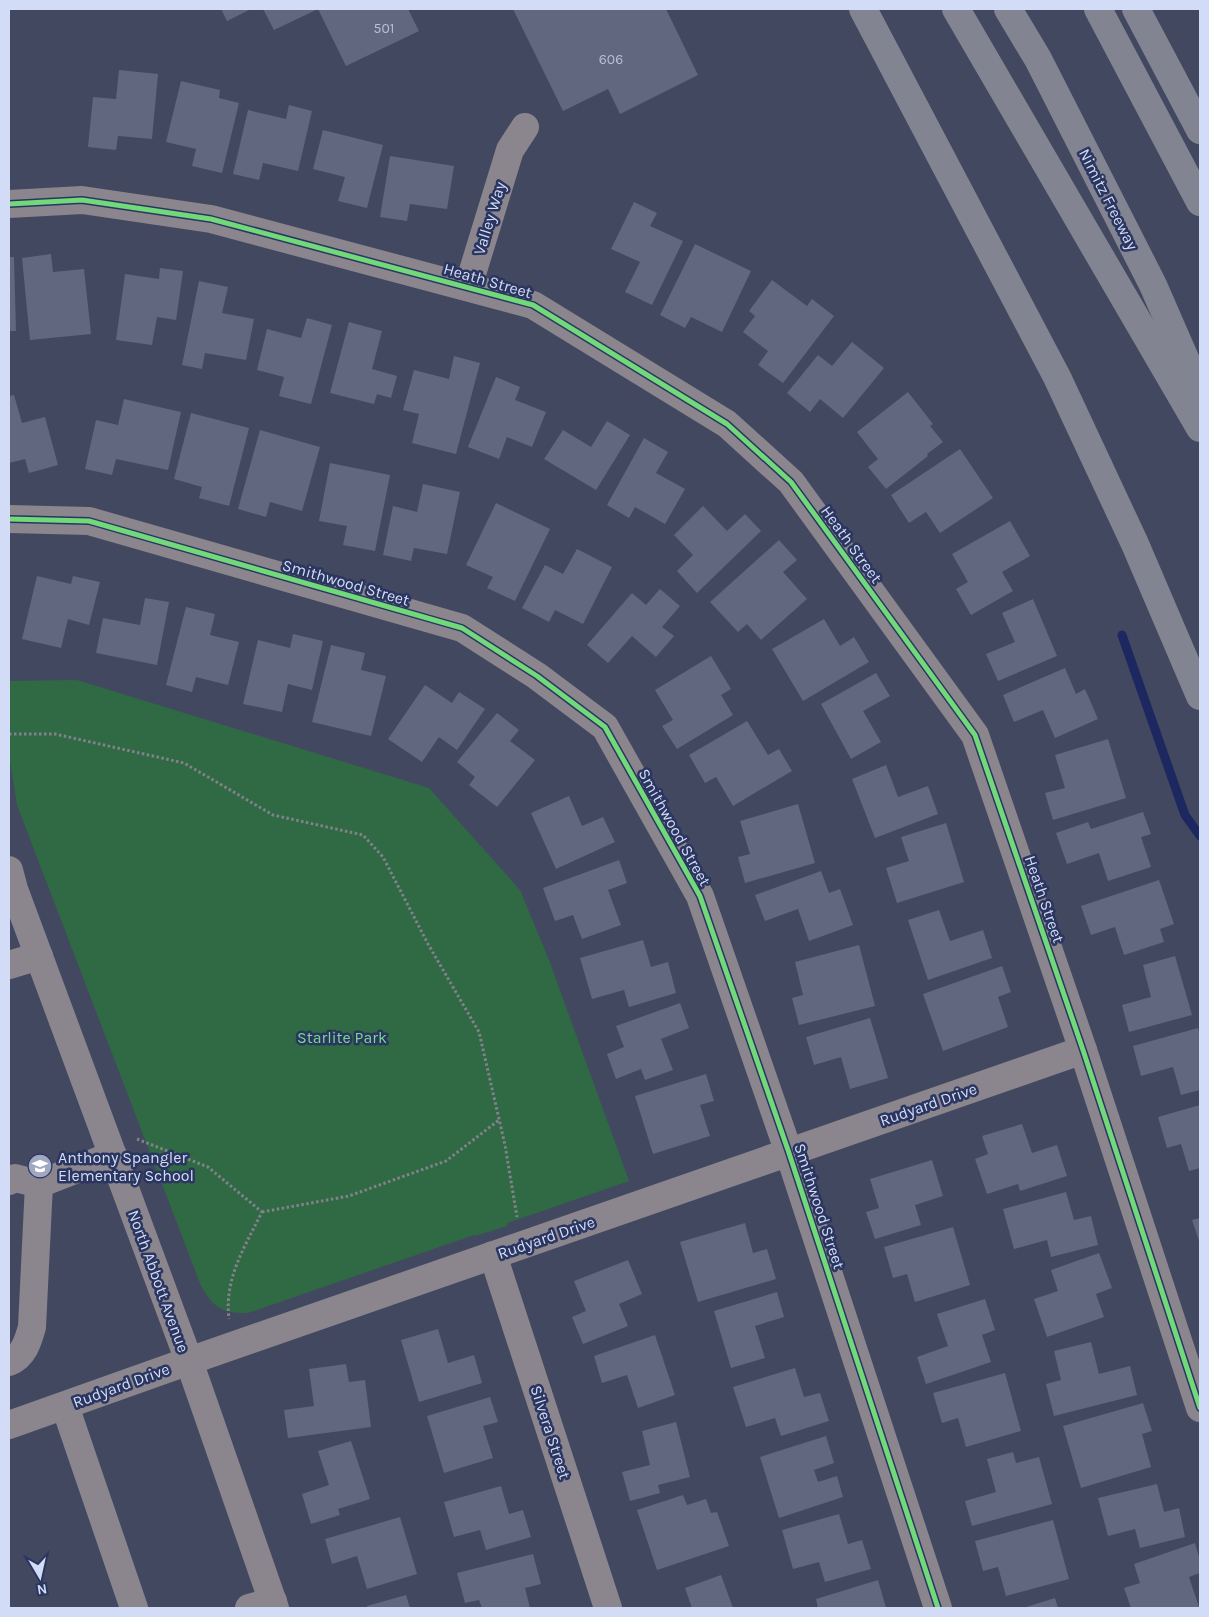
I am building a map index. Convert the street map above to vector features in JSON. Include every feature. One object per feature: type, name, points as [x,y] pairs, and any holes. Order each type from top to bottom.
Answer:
[{"type":"highway","points":[[863,9],[1057,377],[1135,544],[1200,696]]},
{"type":"highway","points":[[956,9],[1200,428]]},
{"type":"highway","name":"Nimitz Freeway","points":[[1008,9],[1038,59],[1153,285],[1200,393]]},
{"type":"highway","points":[[1098,9],[1200,202]]},
{"type":"highway","points":[[1136,9],[1200,130]]},
{"type":"street","name":"Valley Way","points":[[468,287],[510,150],[525,127]]},
{"type":"street","name":"Heath Street","points":[[9,204],[82,200],[211,220],[533,304],[727,424],[791,482],[975,736],[1083,1050],[1200,1408]]},
{"type":"street","name":"Smithwood Street","points":[[9,519],[89,521],[462,628],[537,676],[605,727],[700,896],[789,1152],[938,1608]]},
{"type":"street","name":"North Abbott Avenue","points":[[9,870],[14,889],[189,1360],[265,1606]]},
{"type":"street","points":[[9,965],[39,956]]},
{"type":"street","name":"Rudyard Drive","points":[[9,1425],[189,1360],[1083,1050]]},
{"type":"street","points":[[9,1181],[15,1178],[40,1184],[113,1155]]},
{"type":"street","points":[[9,1362],[14,1360],[27,1346],[32,1327],[40,1184]]},
{"type":"street","name":"Silvera Street","points":[[494,1255],[608,1608]]},
{"type":"street","points":[[65,1406],[134,1608]]},
{"type":"path","points":[[9,734],[55,734],[184,763],[273,815],[363,835],[383,857],[428,944],[478,1032],[499,1120],[522,1245]]},
{"type":"path","points":[[262,1212],[349,1196],[446,1161],[499,1120]]},
{"type":"path","points":[[101,1124],[208,1167],[262,1212]]},
{"type":"path","points":[[232,1346],[227,1303],[234,1268],[262,1212]]},
{"type":"green space","name":"Starlite Park","points":[[77,680],[429,788],[520,890],[549,960],[629,1181],[507,1223],[507,1226],[474,1235],[248,1313],[231,1312],[214,1304],[201,1286],[17,805],[9,755],[9,681]]},
{"type":"building","points":[[221,9],[251,9],[227,21]]},
{"type":"building","points":[[263,9],[318,9],[274,30]]},
{"type":"building","points":[[318,9],[408,9],[419,31],[346,66]]},
{"type":"building","points":[[513,9],[666,9],[698,75],[620,114],[608,89],[563,111]]},
{"type":"building","points":[[119,70],[158,74],[152,139],[118,136],[116,150],[88,147],[93,97],[116,99]]},
{"type":"building","points":[[181,81],[220,90],[219,98],[239,103],[222,173],[192,166],[196,149],[166,142]]},
{"type":"building","points":[[289,105],[312,111],[298,171],[263,163],[259,180],[233,174],[248,110],[286,119]]},
{"type":"building","points":[[323,130],[383,145],[367,208],[338,201],[345,177],[313,169]]},
{"type":"building","points":[[390,156],[454,166],[447,209],[410,204],[407,221],[380,217]]},
{"type":"building","points":[[634,202],[657,213],[650,226],[683,241],[652,305],[625,292],[640,262],[611,249]]},
{"type":"building","points":[[695,244],[751,271],[722,332],[691,317],[685,328],[660,315]]},
{"type":"building","points":[[51,254],[53,272],[84,269],[91,334],[30,340],[22,258]]},
{"type":"building","points":[[9,257],[14,257],[16,331],[9,331]]},
{"type":"building","points":[[160,268],[183,271],[176,320],[157,317],[152,345],[116,340],[125,274],[159,279]]},
{"type":"building","points":[[772,280],[807,306],[812,299],[834,316],[783,383],[758,365],[768,351],[743,332],[755,316],[749,311]]},
{"type":"building","points":[[199,281],[228,287],[222,313],[254,319],[246,360],[205,353],[202,369],[182,365]]},
{"type":"building","points":[[307,318],[332,325],[311,404],[279,396],[284,377],[257,370],[267,329],[301,338]]},
{"type":"building","points":[[349,322],[382,331],[372,369],[397,376],[391,398],[377,394],[374,404],[330,393]]},
{"type":"building","points":[[852,342],[884,368],[843,418],[820,399],[810,412],[787,393],[818,355],[832,366]]},
{"type":"building","points":[[454,356],[480,363],[456,454],[412,443],[419,414],[403,410],[414,370],[449,379]]},
{"type":"building","points":[[496,377],[520,387],[515,400],[546,412],[532,447],[507,437],[499,459],[468,447]]},
{"type":"building","points":[[908,392],[933,424],[930,426],[943,442],[886,489],[868,467],[878,459],[857,432]]},
{"type":"building","points":[[14,395],[22,423],[45,417],[58,465],[29,473],[25,459],[9,463],[9,396]]},
{"type":"building","points":[[124,399],[181,412],[168,470],[116,459],[112,475],[85,469],[96,420],[118,425]]},
{"type":"building","points":[[191,413],[249,428],[229,506],[199,498],[202,487],[174,479]]},
{"type":"building","points":[[607,421],[630,435],[596,490],[544,459],[563,430],[591,447]]},
{"type":"building","points":[[260,430],[320,447],[302,511],[270,502],[266,517],[238,509]]},
{"type":"building","points":[[644,438],[668,452],[656,473],[685,489],[665,524],[635,507],[629,518],[607,505]]},
{"type":"building","points":[[960,449],[993,498],[940,533],[926,512],[909,523],[891,495]]},
{"type":"building","points":[[330,463],[390,475],[375,551],[343,545],[347,526],[319,521]]},
{"type":"building","points":[[423,484],[460,492],[447,554],[414,548],[411,561],[383,555],[393,506],[417,512]]},
{"type":"building","points":[[496,503],[550,529],[515,601],[487,588],[493,577],[466,565]]},
{"type":"building","points":[[703,506],[727,531],[745,514],[761,531],[697,593],[677,571],[693,555],[674,535]]},
{"type":"building","points":[[1010,521],[1030,556],[1002,572],[1013,591],[971,615],[956,589],[968,582],[952,554]]},
{"type":"building","points":[[779,540],[797,560],[783,572],[807,599],[761,640],[747,624],[738,632],[710,602]]},
{"type":"building","points":[[577,549],[612,567],[583,624],[555,610],[549,622],[522,608],[545,565],[563,574]]},
{"type":"building","points":[[37,576],[71,584],[73,576],[100,582],[89,625],[68,619],[61,648],[22,639]]},
{"type":"building","points":[[660,589],[680,606],[662,627],[674,636],[656,657],[632,636],[608,663],[587,645],[632,593],[646,605]]},
{"type":"building","points":[[145,598],[169,602],[157,665],[96,653],[103,618],[140,625]]},
{"type":"building","points":[[1033,599],[1057,656],[998,681],[986,654],[1015,642],[1002,613]]},
{"type":"building","points":[[186,607],[215,614],[210,635],[239,642],[228,685],[196,677],[192,692],[166,685]]},
{"type":"building","points":[[824,619],[840,646],[854,637],[869,662],[803,701],[772,649]]},
{"type":"building","points":[[293,634],[323,641],[312,690],[288,684],[282,712],[243,704],[258,640],[290,648]]},
{"type":"building","points":[[331,645],[365,653],[361,670],[386,676],[371,736],[312,722]]},
{"type":"building","points":[[711,656],[731,689],[721,695],[733,715],[677,749],[662,726],[673,720],[655,690]]},
{"type":"building","points":[[1065,668],[1076,694],[1085,689],[1098,719],[1055,738],[1043,710],[1014,722],[1003,695]]},
{"type":"building","points":[[876,673],[890,696],[863,711],[881,742],[851,759],[821,704]]},
{"type":"building","points":[[425,685],[452,703],[459,692],[485,709],[457,750],[439,737],[422,762],[388,739]]},
{"type":"building","points":[[497,713],[519,730],[510,741],[535,760],[497,807],[469,785],[475,777],[457,762]]},
{"type":"building","points":[[747,721],[768,755],[779,749],[792,771],[733,806],[716,777],[705,783],[689,755]]},
{"type":"building","points":[[1108,739],[1126,798],[1053,820],[1045,793],[1065,788],[1055,755]]},
{"type":"building","points":[[886,765],[898,797],[928,786],[938,814],[875,838],[852,779]]},
{"type":"building","points":[[569,796],[582,826],[603,817],[615,842],[556,869],[531,813]]},
{"type":"building","points":[[798,804],[815,863],[745,883],[738,857],[750,854],[740,821]]},
{"type":"building","points":[[1143,812],[1151,834],[1141,837],[1151,867],[1108,881],[1099,853],[1067,864],[1056,833],[1088,822],[1091,829]]},
{"type":"building","points":[[946,823],[964,882],[897,903],[886,868],[909,861],[901,837]]},
{"type":"building","points":[[619,860],[627,883],[608,890],[621,925],[582,939],[573,915],[555,921],[543,888]]},
{"type":"building","points":[[821,871],[829,893],[840,889],[853,925],[809,941],[798,909],[765,921],[755,895]]},
{"type":"building","points":[[1159,880],[1174,924],[1160,929],[1164,942],[1124,955],[1115,927],[1091,935],[1081,906]]},
{"type":"building","points":[[939,910],[950,941],[983,930],[992,958],[928,980],[908,920]]},
{"type":"building","points":[[643,940],[651,967],[668,962],[676,993],[629,1007],[624,990],[592,999],[580,958]]},
{"type":"building","points":[[859,945],[875,1006],[799,1025],[792,998],[803,995],[795,962]]},
{"type":"building","points":[[1175,956],[1192,1015],[1129,1032],[1122,1005],[1151,997],[1143,965]]},
{"type":"building","points":[[1002,966],[1011,992],[998,997],[1008,1027],[943,1051],[923,994]]},
{"type":"building","points":[[680,1003],[689,1028],[661,1039],[673,1070],[645,1080],[641,1069],[616,1079],[607,1054],[624,1047],[616,1026]]},
{"type":"building","points":[[870,1018],[888,1078],[850,1089],[841,1057],[814,1065],[806,1037]]},
{"type":"building","points":[[1198,1028],[1200,1035],[1200,1090],[1181,1095],[1173,1067],[1141,1076],[1133,1046]]},
{"type":"building","points":[[706,1074],[714,1101],[700,1105],[710,1136],[653,1154],[635,1096]]},
{"type":"building","points":[[1200,1105],[1200,1168],[1189,1171],[1181,1144],[1167,1148],[1158,1117]]},
{"type":"building","points":[[1022,1124],[1032,1153],[1057,1145],[1067,1176],[1020,1191],[1018,1184],[987,1194],[975,1159],[988,1154],[982,1136]]},
{"type":"building","points":[[932,1160],[943,1196],[915,1205],[921,1225],[875,1239],[866,1212],[879,1208],[870,1179]]},
{"type":"building","points":[[1066,1192],[1074,1220],[1091,1216],[1098,1245],[1051,1257],[1047,1240],[1014,1249],[1003,1209]]},
{"type":"building","points":[[1200,1218],[1200,1244],[1192,1220]]},
{"type":"building","points":[[745,1223],[753,1253],[767,1249],[776,1279],[698,1302],[680,1242]]},
{"type":"building","points":[[953,1227],[970,1285],[915,1302],[907,1274],[893,1278],[884,1247]]},
{"type":"building","points":[[1099,1253],[1112,1288],[1096,1294],[1104,1317],[1047,1337],[1034,1299],[1058,1291],[1051,1270]]},
{"type":"building","points":[[628,1260],[642,1294],[619,1304],[628,1326],[583,1344],[572,1317],[586,1311],[574,1281]]},
{"type":"building","points":[[777,1292],[784,1317],[755,1326],[765,1358],[731,1368],[714,1311]]},
{"type":"building","points":[[985,1299],[995,1330],[982,1335],[991,1362],[926,1384],[917,1357],[948,1346],[937,1314]]},
{"type":"building","points":[[438,1329],[448,1363],[474,1355],[482,1383],[419,1402],[401,1340]]},
{"type":"building","points":[[655,1335],[675,1395],[638,1408],[627,1375],[602,1383],[594,1356]]},
{"type":"building","points":[[1091,1342],[1099,1374],[1130,1366],[1137,1395],[1054,1416],[1046,1384],[1061,1380],[1054,1351]]},
{"type":"building","points":[[346,1364],[349,1382],[365,1380],[371,1427],[288,1438],[284,1410],[314,1406],[309,1369]]},
{"type":"building","points":[[795,1368],[804,1397],[820,1393],[829,1421],[781,1436],[775,1418],[746,1427],[733,1387]]},
{"type":"building","points":[[1005,1373],[1021,1431],[966,1447],[958,1418],[942,1423],[933,1393]]},
{"type":"building","points":[[490,1397],[498,1422],[483,1426],[493,1458],[444,1473],[427,1416]]},
{"type":"building","points":[[1143,1403],[1152,1431],[1142,1434],[1151,1467],[1081,1488],[1063,1426]]},
{"type":"building","points":[[676,1422],[690,1477],[658,1485],[660,1493],[630,1501],[622,1472],[650,1465],[642,1431]]},
{"type":"building","points":[[826,1436],[834,1463],[814,1470],[818,1482],[837,1476],[843,1497],[779,1518],[760,1457]]},
{"type":"building","points":[[351,1441],[370,1499],[338,1509],[340,1515],[311,1524],[302,1494],[329,1485],[318,1451]]},
{"type":"building","points":[[1013,1452],[1016,1463],[1039,1457],[1052,1504],[972,1526],[965,1501],[996,1492],[987,1459]]},
{"type":"building","points":[[1157,1484],[1164,1512],[1179,1508],[1185,1537],[1140,1548],[1135,1529],[1108,1536],[1098,1498]]},
{"type":"building","points":[[501,1486],[509,1514],[523,1510],[531,1537],[486,1550],[480,1530],[454,1537],[444,1502]]},
{"type":"building","points":[[683,1495],[687,1505],[706,1499],[711,1513],[717,1512],[729,1546],[657,1570],[637,1510]]},
{"type":"building","points":[[839,1514],[848,1544],[862,1540],[871,1569],[825,1582],[819,1562],[793,1569],[782,1530]]},
{"type":"building","points":[[400,1517],[417,1574],[367,1589],[357,1556],[332,1564],[325,1539]]},
{"type":"building","points":[[1053,1520],[1069,1579],[1006,1596],[998,1567],[983,1571],[975,1541]]},
{"type":"building","points":[[1195,1543],[1200,1561],[1200,1573],[1189,1577],[1199,1607],[1131,1608],[1124,1588],[1140,1583],[1134,1564]]},
{"type":"building","points":[[533,1554],[541,1584],[525,1588],[530,1608],[482,1608],[479,1600],[465,1603],[457,1573]]},
{"type":"building","points":[[721,1575],[733,1608],[692,1608],[685,1588]]},
{"type":"building","points":[[878,1580],[886,1608],[818,1608],[816,1599]]},
{"type":"building","points":[[406,1595],[410,1608],[367,1608],[367,1606]]},
{"type":"building","points":[[1055,1598],[1058,1608],[1023,1608]]},
{"type":"waterway","points":[[1122,635],[1185,815],[1200,836]]},
{"type":"cycle path","points":[[9,204],[82,200],[211,219],[533,305],[727,424],[791,482],[975,735],[1083,1050],[1200,1408]]},
{"type":"cycle path","points":[[9,519],[89,521],[462,628],[537,676],[605,727],[700,896],[789,1153],[938,1608]]},
{"type":"place","name":"Anthony Spangler Elementary School","points":[[40,1166]]}]
